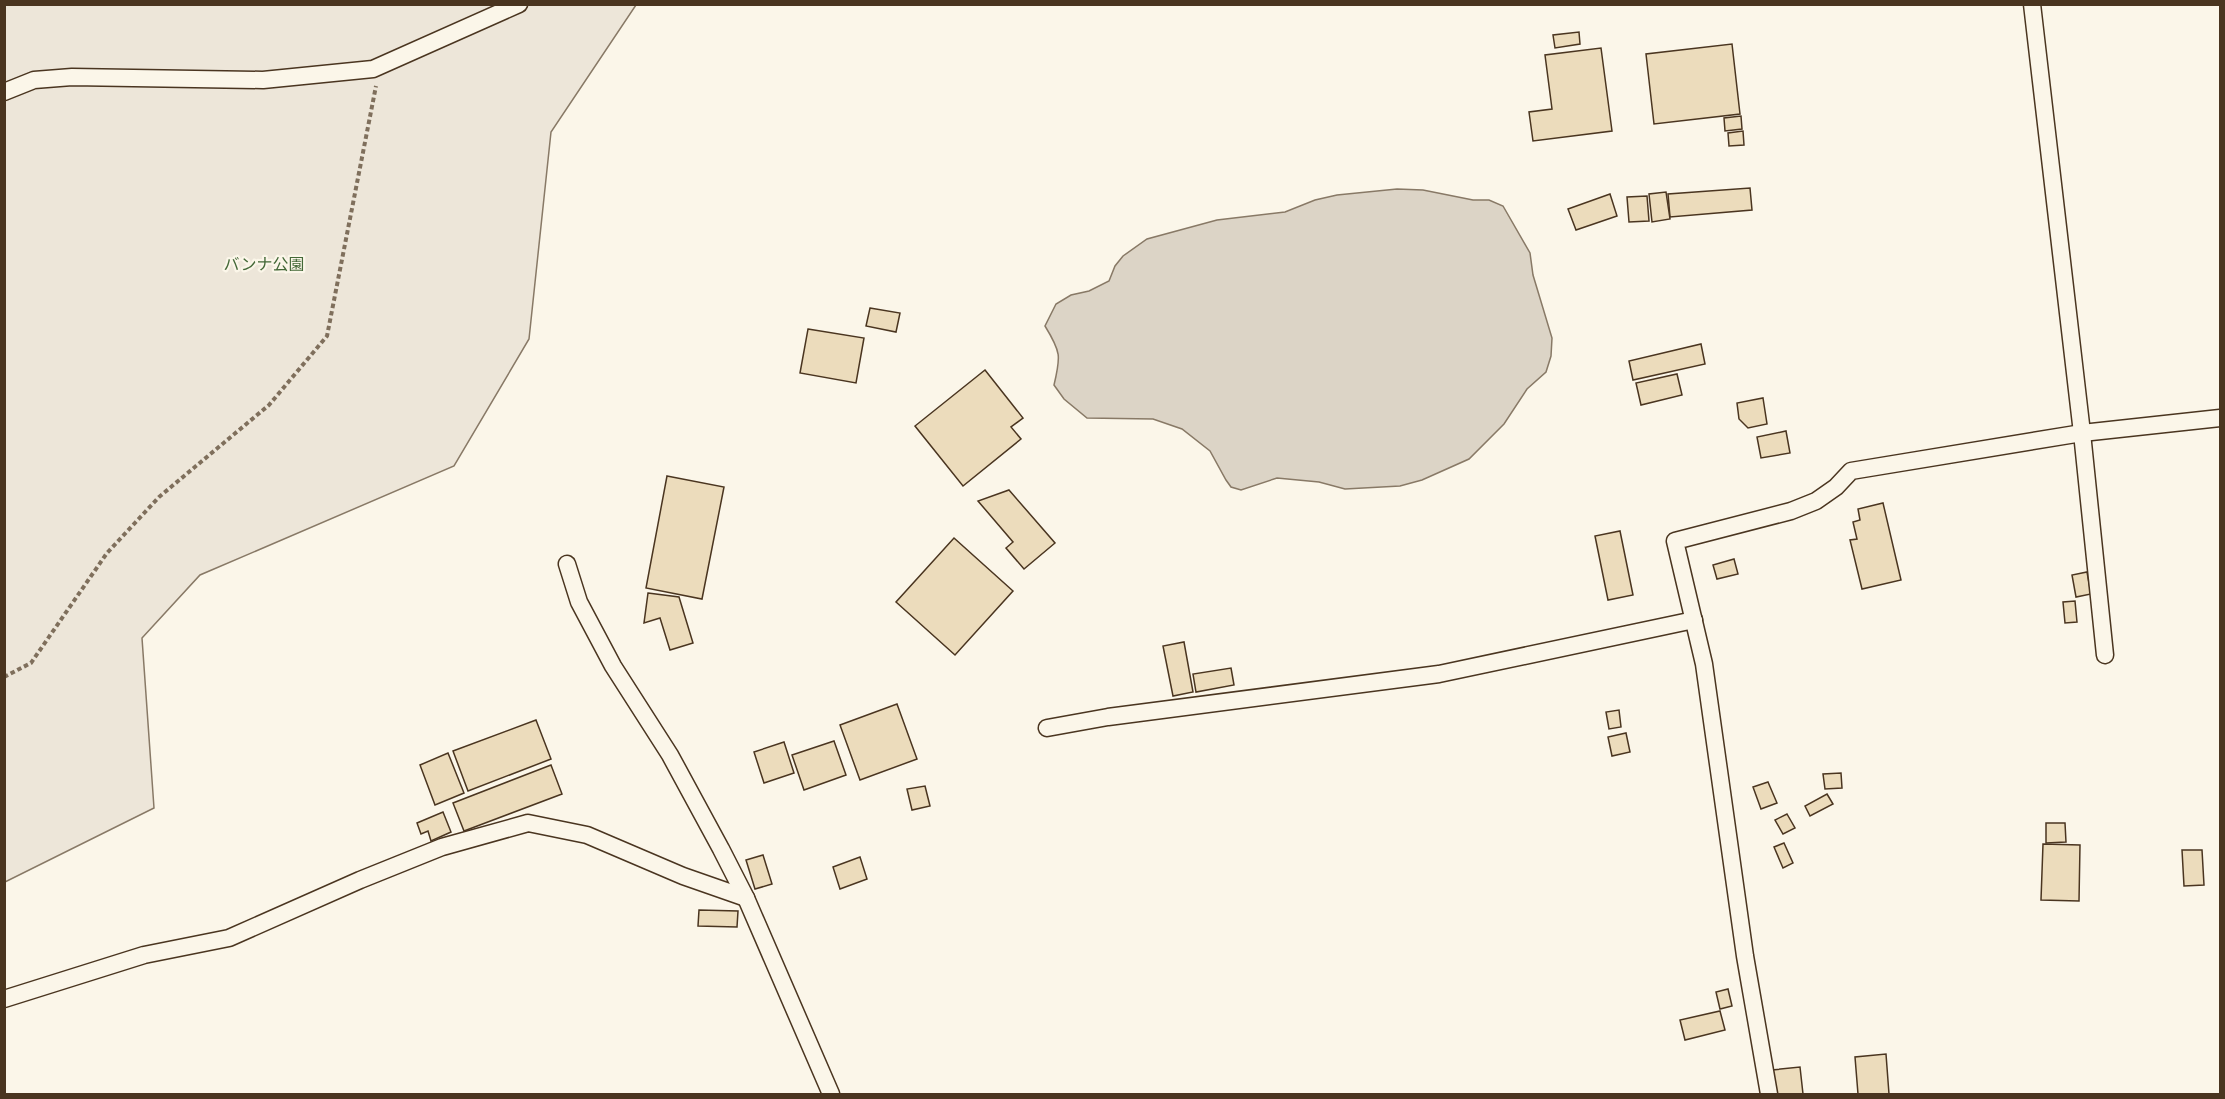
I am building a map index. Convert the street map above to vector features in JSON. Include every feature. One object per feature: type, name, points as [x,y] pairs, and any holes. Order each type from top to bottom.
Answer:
[{"type":"street","points":[[4,92],[34,80],[72,77],[263,80],[373,69],[519,4]]},
{"type":"street","points":[[2032,4],[2082,433],[2105,655]]},
{"type":"street","points":[[1769,1095],[1745,956],[1704,664],[1675,541],[1791,511],[1816,501],[1836,487],[1851,471],[2082,433],[2220,418]]},
{"type":"street","points":[[567,564],[579,602],[613,666],[670,755],[746,898],[831,1095]]},
{"type":"street","points":[[1047,728],[1131,714],[1439,674],[1694,620]]},
{"type":"street","points":[[4,999],[144,955],[229,938],[360,880],[442,847],[528,823],[587,835],[683,876],[746,898]]},
{"type":"path","points":[[4,676],[31,663],[107,552],[159,497],[269,405],[327,336],[380,66]]},
{"type":"green space","name":"バンナ公園","points":[[5,5],[636,5],[551,132],[529,339],[454,466],[200,575],[142,638],[154,808],[5,882]]},
{"type":"shaded area","points":[[1397,189],[1423,190],[1473,200],[1489,200],[1503,206],[1530,253],[1533,275],[1552,338],[1551,356],[1546,372],[1527,389],[1504,424],[1469,459],[1422,480],[1400,486],[1345,489],[1319,482],[1277,478],[1241,490],[1231,487],[1210,451],[1182,429],[1153,419],[1087,418],[1064,399],[1054,385],[1058,354],[1045,326],[1056,304],[1071,295],[1089,291],[1109,281],[1115,266],[1123,256],[1147,239],[1217,220],[1285,212],[1315,200],[1337,195]]},
{"type":"building","points":[[1579,32],[1580,44],[1555,48],[1553,35]]},
{"type":"building","points":[[1732,44],[1740,114],[1654,124],[1646,54]]},
{"type":"building","points":[[1601,48],[1612,131],[1533,141],[1529,112],[1552,109],[1545,55]]},
{"type":"building","points":[[1741,116],[1742,129],[1725,131],[1724,118]]},
{"type":"building","points":[[1743,131],[1744,145],[1729,146],[1728,133]]},
{"type":"building","points":[[1750,188],[1752,210],[1670,217],[1668,194]]},
{"type":"building","points":[[1666,192],[1670,219],[1652,222],[1649,194]]},
{"type":"building","points":[[1610,194],[1617,216],[1576,230],[1568,209]]},
{"type":"building","points":[[1647,196],[1649,221],[1629,222],[1627,197]]},
{"type":"building","points":[[870,308],[900,313],[896,332],[866,326]]},
{"type":"building","points":[[808,329],[864,338],[856,383],[800,373]]},
{"type":"building","points":[[1701,344],[1705,364],[1633,380],[1629,361]]},
{"type":"building","points":[[985,370],[1023,418],[1011,427],[1021,439],[963,486],[915,426]]},
{"type":"building","points":[[1677,374],[1682,395],[1641,405],[1636,383]]},
{"type":"building","points":[[1763,398],[1767,424],[1748,428],[1739,419],[1737,403]]},
{"type":"building","points":[[1786,431],[1790,453],[1761,458],[1757,437]]},
{"type":"building","points":[[667,476],[724,487],[702,599],[646,588]]},
{"type":"building","points":[[1009,490],[1055,543],[1024,569],[1006,548],[1013,542],[978,501]]},
{"type":"building","points":[[1883,503],[1901,580],[1862,589],[1850,540],[1857,539],[1853,522],[1860,520],[1858,509]]},
{"type":"building","points":[[1620,531],[1633,595],[1608,600],[1595,536]]},
{"type":"building","points":[[954,538],[1013,591],[955,655],[896,602]]},
{"type":"building","points":[[1734,559],[1738,574],[1717,579],[1713,565]]},
{"type":"building","points":[[2087,572],[2091,594],[2076,597],[2072,575]]},
{"type":"building","points":[[648,593],[679,597],[693,643],[670,650],[660,618],[644,623]]},
{"type":"building","points":[[2075,601],[2077,622],[2065,623],[2063,602]]},
{"type":"building","points":[[1184,642],[1193,692],[1173,696],[1163,646]]},
{"type":"building","points":[[1231,668],[1234,685],[1196,692],[1193,674]]},
{"type":"building","points":[[897,704],[917,759],[860,780],[840,725]]},
{"type":"building","points":[[1619,710],[1621,727],[1609,729],[1606,712]]},
{"type":"building","points":[[536,720],[551,759],[468,791],[453,751]]},
{"type":"building","points":[[1626,733],[1630,752],[1612,756],[1608,737]]},
{"type":"building","points":[[834,741],[846,775],[804,790],[792,755]]},
{"type":"building","points":[[784,742],[794,773],[764,783],[754,752]]},
{"type":"building","points":[[448,753],[464,793],[435,805],[420,765]]},
{"type":"building","points":[[551,765],[562,794],[464,831],[453,803]]},
{"type":"building","points":[[1841,773],[1842,788],[1825,789],[1823,774]]},
{"type":"building","points":[[1768,782],[1777,803],[1761,809],[1753,787]]},
{"type":"building","points":[[925,786],[930,806],[912,810],[907,789]]},
{"type":"building","points":[[1827,794],[1833,804],[1810,816],[1805,806]]},
{"type":"building","points":[[443,812],[451,832],[431,841],[428,831],[421,834],[417,823]]},
{"type":"building","points":[[1787,814],[1795,828],[1783,834],[1775,820]]},
{"type":"building","points":[[2046,823],[2065,823],[2066,842],[2046,843]]},
{"type":"building","points":[[1784,843],[1793,863],[1783,868],[1774,847]]},
{"type":"building","points":[[2043,844],[2080,845],[2079,901],[2041,900]]},
{"type":"building","points":[[2182,850],[2202,850],[2204,885],[2184,886]]},
{"type":"building","points":[[763,855],[772,884],[755,889],[746,860]]},
{"type":"building","points":[[860,857],[867,879],[840,889],[833,867]]},
{"type":"building","points":[[699,910],[738,911],[737,927],[698,926]]},
{"type":"building","points":[[1728,989],[1732,1006],[1720,1009],[1716,992]]},
{"type":"building","points":[[1720,1011],[1725,1030],[1685,1040],[1680,1020]]},
{"type":"building","points":[[1886,1054],[1889,1094],[1858,1094],[1855,1057]]},
{"type":"building","points":[[1800,1067],[1803,1094],[1774,1094],[1772,1070]]}]
